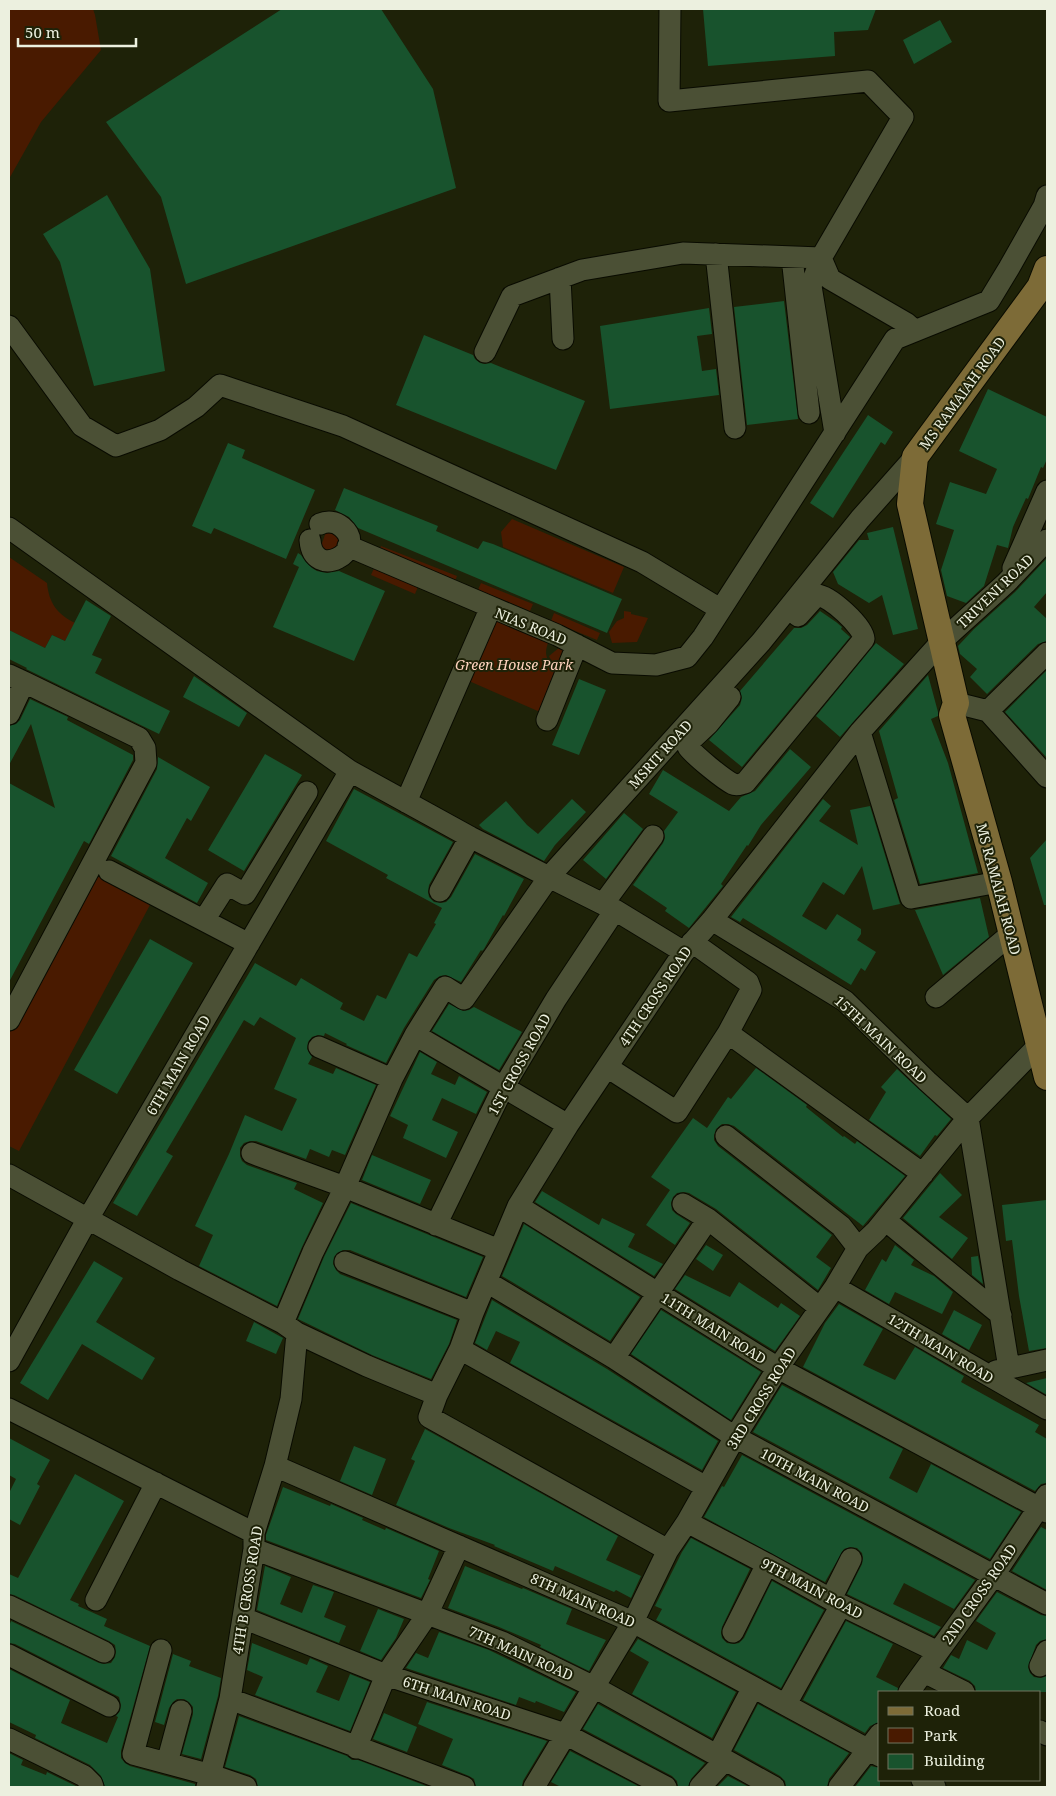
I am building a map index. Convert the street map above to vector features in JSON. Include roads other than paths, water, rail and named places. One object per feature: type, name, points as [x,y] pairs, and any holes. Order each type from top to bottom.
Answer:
[{"type":"main road","name":"MS RAMAIAH ROAD","points":[[1047,269],[1040,287],[915,457],[910,504],[956,703],[952,715],[999,882],[1047,1077]]},
{"type":"main road","name":"MS RAMAIAH ROAD","points":[[956,703],[969,713],[1016,887],[1047,1014]]},
{"type":"street","points":[[670,9],[668,101],[868,81],[903,117],[821,258],[811,286],[834,433]]},
{"type":"street","name":"NIAS ROAD","points":[[406,802],[491,607],[577,645],[612,663],[656,665],[687,657],[703,637],[895,339],[989,301],[1044,206],[1047,196]]},
{"type":"street","points":[[485,352],[512,296],[582,270],[683,253],[821,258]]},
{"type":"street","points":[[716,254],[735,428]]},
{"type":"street","points":[[792,257],[810,413]]},
{"type":"street","points":[[821,258],[830,279],[906,323],[914,330]]},
{"type":"street","points":[[560,278],[563,339]]},
{"type":"street","points":[[9,326],[82,426],[116,446],[160,430],[196,407],[220,385],[343,426],[642,562],[720,609]]},
{"type":"street","name":"MSRIT ROAD","points":[[415,1036],[445,987],[464,999],[549,877],[765,646],[871,508],[915,457]]},
{"type":"street","points":[[1006,583],[1047,491]]},
{"type":"street","points":[[871,508],[910,504]]},
{"type":"street","points":[[326,522],[338,524],[347,533],[348,546],[342,557],[330,561],[323,560],[313,552],[310,546],[315,532],[326,522]]},
{"type":"street","points":[[9,528],[350,771],[470,837],[688,947],[748,982],[750,990],[728,1033],[677,1112],[608,1067]]},
{"type":"street","name":"TRIVENI ROAD","points":[[942,641],[1006,583],[1047,540]]},
{"type":"street","points":[[348,546],[491,607]]},
{"type":"street","points":[[818,595],[831,600],[858,626],[864,637],[862,642],[745,783],[736,785],[691,752],[688,745],[708,724],[765,646],[818,595]]},
{"type":"street","name":"4TH CROSS ROAD","points":[[668,1550],[429,1416],[437,1395],[460,1349],[518,1206],[568,1126],[688,947],[712,920],[860,732],[942,641]]},
{"type":"street","points":[[546,720],[577,645]]},
{"type":"street","points":[[988,711],[1047,653]]},
{"type":"street","points":[[9,714],[16,679],[139,738],[145,748],[146,763],[9,1020]]},
{"type":"street","points":[[956,703],[988,711],[1047,777]]},
{"type":"street","points":[[860,732],[911,898],[999,882]]},
{"type":"street","name":"6TH MAIN ROAD","points":[[9,1361],[89,1219],[350,771]]},
{"type":"street","points":[[204,920],[227,884],[245,894],[308,792]]},
{"type":"street","name":"1ST CROSS ROAD","points":[[436,1225],[503,1088],[653,836]]},
{"type":"street","points":[[440,891],[470,837]]},
{"type":"street","points":[[109,871],[249,944]]},
{"type":"street","name":"15TH MAIN ROAD","points":[[712,920],[844,1001],[968,1118]]},
{"type":"street","points":[[936,996],[1011,934]]},
{"type":"street","points":[[728,1033],[922,1174]]},
{"type":"street","points":[[415,1036],[568,1126]]},
{"type":"street","name":"4TH B CROSS ROAD","points":[[209,1781],[230,1699],[254,1541],[291,1399],[290,1328],[313,1252],[392,1079],[415,1036]]},
{"type":"street","name":"3RD CROSS ROAD","points":[[534,1787],[633,1622],[668,1550],[687,1522],[735,1437],[778,1368],[835,1287],[858,1248],[885,1220],[968,1118],[1039,1045]]},
{"type":"street","points":[[320,1047],[392,1079]]},
{"type":"street","points":[[968,1118],[1009,1368]]},
{"type":"street","points":[[726,1136],[841,1226],[858,1248]]},
{"type":"street","points":[[252,1153],[344,1186],[499,1250]]},
{"type":"street","points":[[9,1175],[180,1270],[290,1328],[367,1366],[437,1395]]},
{"type":"street","points":[[683,1204],[708,1219],[820,1308]]},
{"type":"street","name":"11TH MAIN ROAD","points":[[518,1206],[778,1368],[1044,1505]]},
{"type":"street","points":[[614,1358],[708,1219]]},
{"type":"street","points":[[885,1220],[1001,1315]]},
{"type":"street","points":[[345,1262],[473,1313]]},
{"type":"street","name":"10TH MAIN ROAD","points":[[487,1282],[614,1358],[735,1437],[1047,1604]]},
{"type":"street","name":"12TH MAIN ROAD","points":[[835,1287],[1047,1410]]},
{"type":"street","points":[[460,1349],[706,1487]]},
{"type":"street","points":[[985,1374],[1047,1360]]},
{"type":"street","points":[[9,1394],[40,1412]]},
{"type":"street","name":"7TH MAIN ROAD","points":[[9,1409],[156,1484],[254,1541],[427,1615],[502,1642],[594,1687],[774,1787]]},
{"type":"street","name":"8TH MAIN ROAD","points":[[275,1466],[633,1622],[786,1704],[876,1746]]},
{"type":"street","points":[[96,1600],[156,1484]]},
{"type":"street","name":"2ND CROSS ROAD","points":[[910,1691],[1044,1505]]},
{"type":"street","name":"9TH MAIN ROAD","points":[[687,1522],[836,1602],[938,1652]]},
{"type":"street","points":[[356,1748],[386,1675],[427,1615],[459,1546]]},
{"type":"street","points":[[786,1704],[836,1602],[851,1560]]},
{"type":"street","points":[[733,1632],[767,1564]]},
{"type":"street","points":[[9,1606],[104,1652]]},
{"type":"street","name":"6TH MAIN ROAD","points":[[243,1618],[386,1675],[565,1734],[666,1787]]},
{"type":"street","points":[[161,1650],[133,1754],[167,1763],[209,1781],[246,1787]]},
{"type":"street","points":[[9,1655],[109,1706]]},
{"type":"street","points":[[924,1672],[962,1691]]},
{"type":"street","points":[[700,1787],[721,1758],[753,1687]]},
{"type":"street","points":[[230,1699],[356,1748],[464,1787]]},
{"type":"street","points":[[167,1763],[181,1711]]},
{"type":"street","points":[[9,1740],[84,1776],[93,1787]]},
{"type":"street","points":[[838,1787],[876,1746]]},
{"type":"street","points":[[924,1781],[936,1787]]},
{"type":"park label","name":"Green House Park","points":[[514,664]]}]
